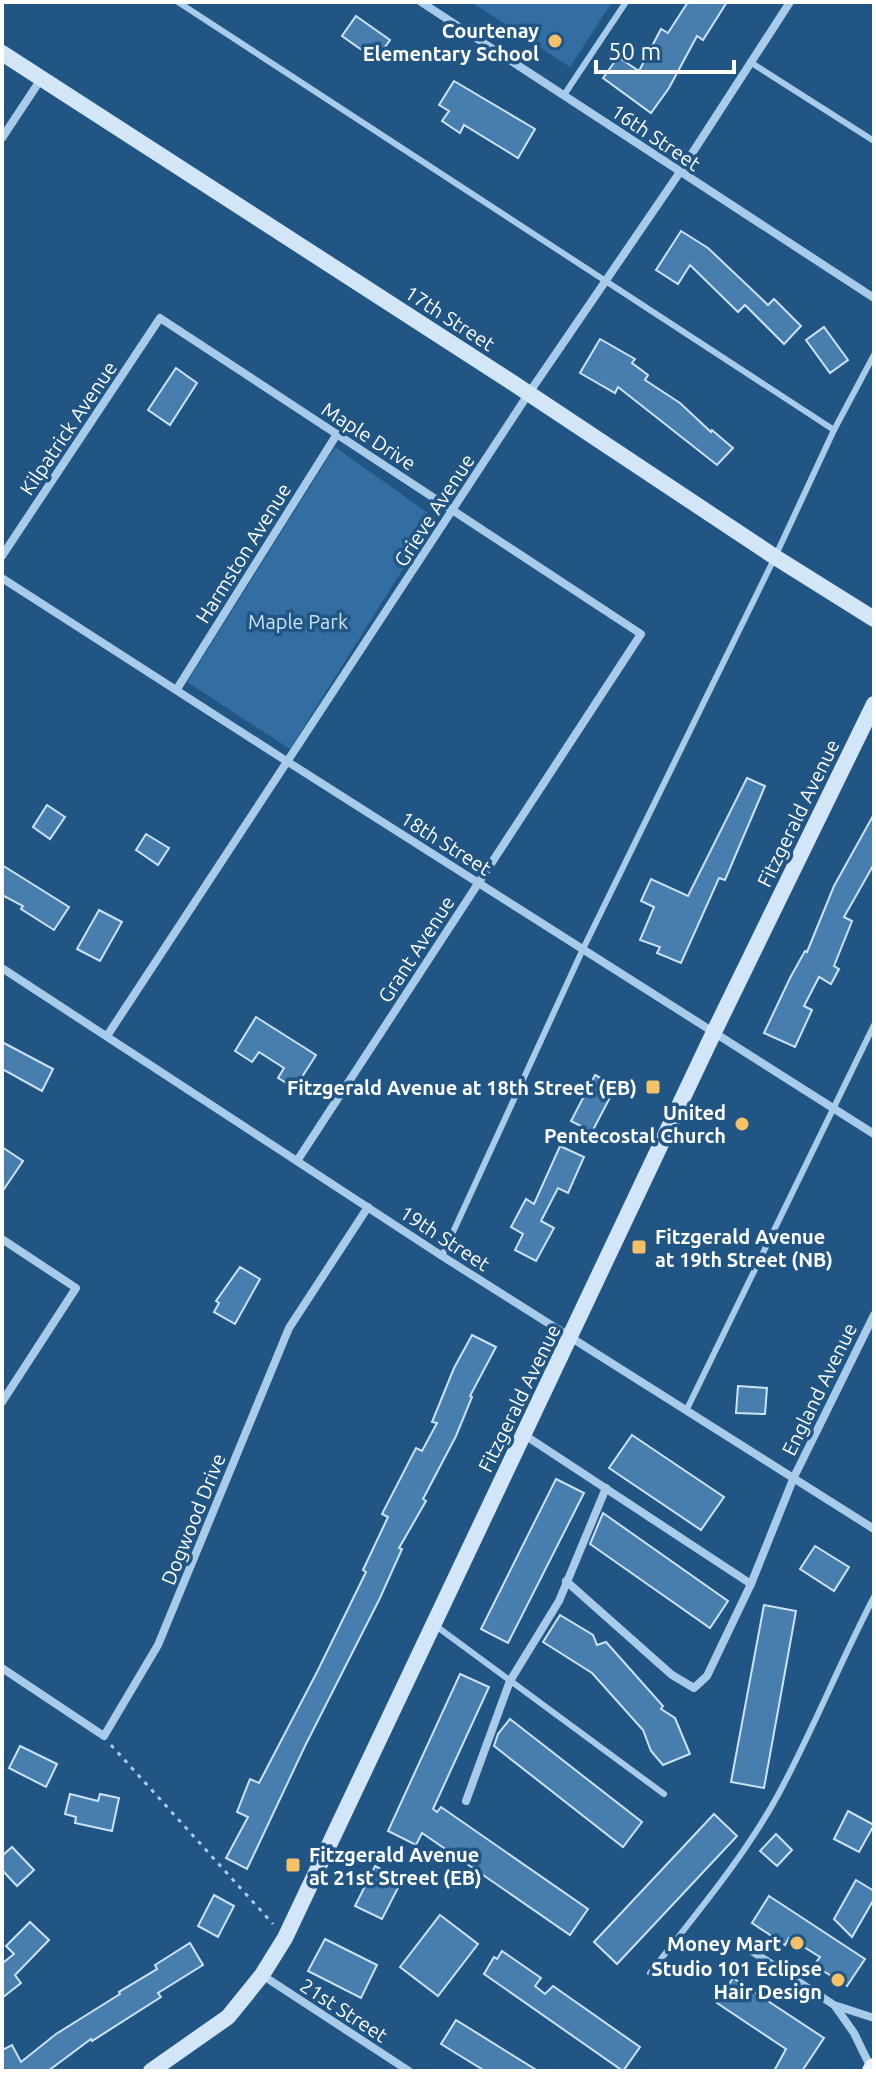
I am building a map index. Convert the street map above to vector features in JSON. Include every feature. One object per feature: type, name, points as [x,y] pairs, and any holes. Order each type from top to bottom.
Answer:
[{"type":"street","name":"16th Street","points":[[421,2],[874,298]]},
{"type":"street","name":"Grieve Avenue","points":[[107,1036],[790,2]]},
{"type":"street","name":"17th Street","points":[[2,53],[874,619]]},
{"type":"street","points":[[2,138],[41,78]]},
{"type":"street","name":"Maple Drive","points":[[160,318],[641,634]]},
{"type":"street","name":"Kilpatrick Avenue","points":[[2,556],[160,318]]},
{"type":"street","name":"Harmston Avenue","points":[[177,689],[337,434]]},
{"type":"street","name":"18th Street","points":[[2,578],[874,1134]]},
{"type":"street","name":"Grant Avenue","points":[[297,1161],[641,634]]},
{"type":"street","name":"Fitzgerald Avenue","points":[[151,2071],[228,2017],[262,1975],[285,1938],[714,1032],[874,704]]},
{"type":"street","name":"19th Street","points":[[2,968],[442,1256],[874,1529]]},
{"type":"street","name":"Dogwood Drive","points":[[104,1736],[158,1645],[289,1328],[368,1207]]},
{"type":"street","points":[[2,1239],[76,1288],[2,1402]]},
{"type":"street","name":"England Avenue","points":[[566,1581],[672,1675],[694,1688],[707,1676],[751,1584],[794,1477],[874,1315]]},
{"type":"street","points":[[523,1434],[751,1584]]},
{"type":"street","points":[[466,1801],[510,1681],[559,1601],[606,1488]]},
{"type":"street","points":[[2,1668],[104,1736]]},
{"type":"street","points":[[741,1944],[834,2005],[874,2018]]},
{"type":"street","name":"21st Street","points":[[262,1975],[409,2071]]},
{"type":"street","points":[[834,2005],[854,2033],[873,2070]]},
{"type":"lane","points":[[178,2],[834,430]]},
{"type":"lane","points":[[564,95],[626,2]]},
{"type":"lane","points":[[750,62],[874,141]]},
{"type":"lane","points":[[442,1256],[583,949],[834,430],[874,355]]},
{"type":"lane","points":[[686,1411],[874,1025]]},
{"type":"lane","points":[[650,1973],[755,1834],[778,1794],[841,1659],[874,1597]]},
{"type":"lane","points":[[433,1624],[664,1794]]},
{"type":"path","points":[[104,1736],[285,1938]]},
{"type":"green space","name":"Courtenay Elementary School","points":[[471,2],[612,2],[570,67]]},
{"type":"green space","name":"Maple Park","points":[[335,447],[435,518],[290,749],[187,682]]},
{"type":"building","points":[[688,2],[727,2],[703,40],[697,36],[669,88],[651,113],[603,78],[618,57],[639,71],[661,29],[668,33]]},
{"type":"building","points":[[356,16],[390,40],[376,60],[342,36]]},
{"type":"building","points":[[454,81],[535,129],[518,158],[464,125],[460,133],[442,121],[449,111],[439,105]]},
{"type":"building","points":[[681,231],[708,248],[768,305],[774,299],[801,326],[784,344],[745,305],[738,312],[690,265],[678,284],[656,270]]},
{"type":"building","points":[[824,327],[848,360],[830,373],[806,340]]},
{"type":"building","points":[[600,339],[635,359],[632,363],[648,375],[645,380],[680,403],[733,448],[717,465],[618,387],[615,393],[580,373]]},
{"type":"building","points":[[176,368],[197,383],[170,425],[148,410]]},
{"type":"building","points":[[747,778],[765,786],[725,880],[719,878],[681,963],[657,953],[660,947],[640,940],[654,907],[641,901],[651,879],[688,896]]},
{"type":"building","points":[[47,805],[65,817],[50,839],[33,827]]},
{"type":"building","points":[[874,814],[874,864],[844,917],[852,921],[834,966],[839,969],[831,984],[819,977],[804,1006],[812,1010],[795,1047],[764,1033],[790,978],[807,952],[834,886]]},
{"type":"building","points":[[146,834],[169,848],[158,865],[136,850]]},
{"type":"building","points":[[2,865],[69,907],[54,930],[21,909],[23,906],[2,895]]},
{"type":"building","points":[[99,910],[122,922],[100,961],[77,949]]},
{"type":"building","points":[[256,1017],[316,1055],[295,1088],[278,1078],[284,1068],[259,1052],[252,1062],[235,1051]]},
{"type":"building","points":[[2,1042],[53,1069],[42,1091],[2,1069]]},
{"type":"building","points":[[595,1075],[616,1086],[592,1132],[571,1121]]},
{"type":"building","points":[[560,1146],[584,1157],[568,1193],[558,1188],[541,1221],[554,1228],[536,1261],[515,1250],[523,1234],[511,1227],[526,1199],[534,1204]]},
{"type":"building","points":[[2,1147],[23,1161],[2,1192]]},
{"type":"building","points":[[240,1267],[260,1279],[235,1324],[214,1312],[219,1303],[216,1301]]},
{"type":"building","points":[[472,1335],[496,1347],[470,1396],[456,1436],[423,1499],[426,1501],[399,1548],[402,1549],[380,1598],[247,1869],[226,1858],[248,1817],[237,1812],[250,1779],[259,1783],[317,1672],[366,1572],[363,1570],[388,1517],[382,1514],[416,1448],[422,1451],[437,1423],[432,1422],[454,1368]]},
{"type":"building","points":[[738,1386],[767,1388],[765,1414],[736,1413]]},
{"type":"building","points":[[632,1435],[724,1497],[701,1530],[609,1468]]},
{"type":"building","points":[[556,1479],[584,1493],[508,1643],[481,1629]]},
{"type":"building","points":[[603,1513],[728,1601],[710,1628],[590,1544]]},
{"type":"building","points":[[815,1546],[849,1567],[834,1591],[800,1569]]},
{"type":"building","points":[[764,1605],[796,1611],[764,1788],[731,1782]]},
{"type":"building","points":[[560,1615],[593,1635],[597,1645],[606,1642],[663,1706],[661,1709],[675,1718],[690,1754],[663,1765],[651,1751],[643,1730],[592,1673],[543,1642]]},
{"type":"building","points":[[460,1674],[489,1687],[433,1809],[437,1812],[441,1807],[588,1909],[570,1935],[422,1833],[416,1845],[388,1831]]},
{"type":"building","points":[[510,1719],[642,1822],[623,1847],[494,1746],[498,1734]]},
{"type":"building","points":[[20,1746],[57,1764],[46,1787],[9,1768]]},
{"type":"building","points":[[70,1794],[98,1801],[100,1794],[119,1798],[112,1831],[75,1823],[76,1817],[65,1814]]},
{"type":"building","points":[[848,1811],[874,1825],[859,1852],[834,1839]]},
{"type":"building","points":[[714,1814],[737,1836],[617,1964],[594,1942]]},
{"type":"building","points":[[776,1834],[792,1850],[777,1866],[760,1851]]},
{"type":"building","points":[[12,1847],[34,1870],[17,1886],[2,1870],[2,1856]]},
{"type":"building","points":[[375,1866],[402,1880],[382,1919],[355,1906]]},
{"type":"building","points":[[856,1880],[874,1891],[874,1899],[852,1937],[834,1919]]},
{"type":"building","points":[[214,1895],[234,1906],[218,1937],[198,1926]]},
{"type":"building","points":[[769,1896],[865,1959],[847,1986],[814,1965],[820,1957],[789,1938],[785,1945],[752,1923]]},
{"type":"building","points":[[440,1915],[478,1944],[438,1996],[400,1967]]},
{"type":"building","points":[[30,1922],[49,1940],[15,1975],[21,1983],[2,1998],[2,1959],[4,1962],[14,1954],[6,1946]]},
{"type":"building","points":[[325,1939],[377,1965],[361,1998],[308,1971]]},
{"type":"building","points":[[190,1943],[203,1965],[158,1993],[161,1997],[91,2039],[48,2071],[2,2071],[2,2050],[12,2045],[21,2062],[56,2034],[157,1969],[155,1965]]},
{"type":"building","points":[[502,1951],[541,1978],[535,1986],[545,1994],[553,1986],[640,2047],[623,2071],[484,1974],[494,1957],[497,1959]]},
{"type":"building","points":[[733,1978],[824,2038],[802,2071],[774,2071],[786,2049],[717,2003]]},
{"type":"building","points":[[456,2020],[538,2071],[485,2071],[441,2044]]},
{"type":"place","name":"Courtenay Elementary School","points":[[555,41]]},
{"type":"place","name":"Fitzgerald Avenue at 18th Street (EB)","points":[[653,1087]]},
{"type":"place","name":"United Pentecostal Church","points":[[742,1124]]},
{"type":"place","name":"Fitzgerald Avenue at 19th Street (NB)","points":[[639,1247]]},
{"type":"place","name":"Fitzgerald Avenue at 21st Street (EB)","points":[[293,1865]]},
{"type":"place","name":"Money Mart","points":[[797,1943]]},
{"type":"place","name":"Studio 101 Eclipse Hair Design","points":[[838,1980]]}]
